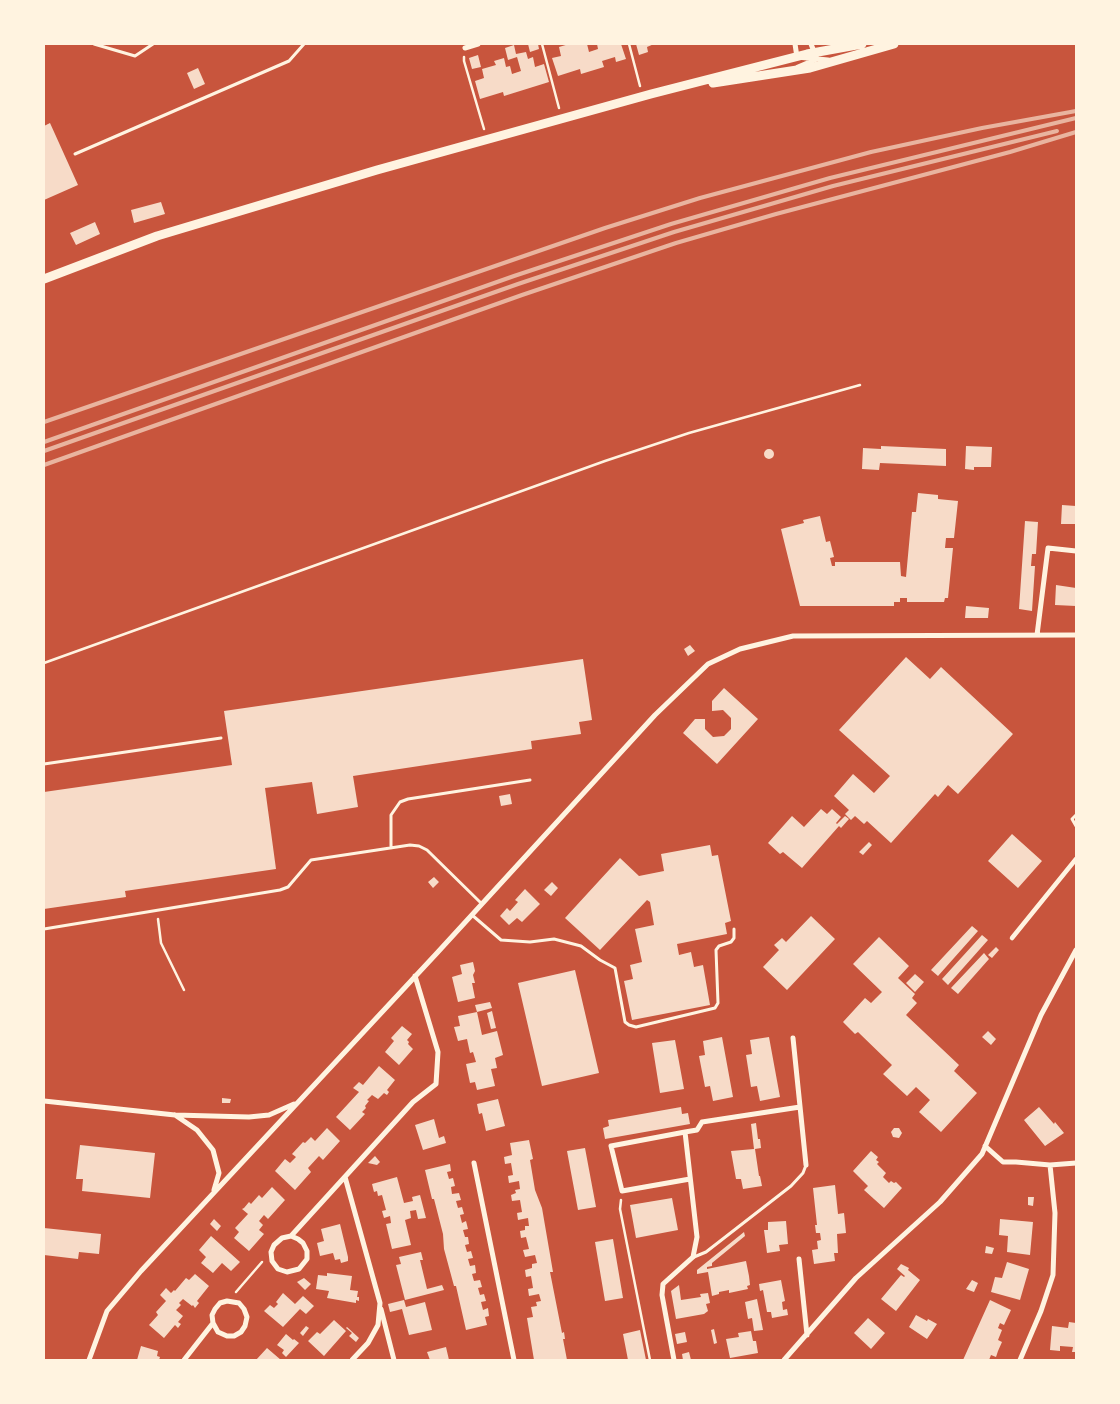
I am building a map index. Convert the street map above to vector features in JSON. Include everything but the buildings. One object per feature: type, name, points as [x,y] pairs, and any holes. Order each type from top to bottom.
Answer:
[{"type":"main road","points":[[44,279],[157,236],[378,170],[647,95],[814,52],[862,44]]},
{"type":"main road","points":[[647,95],[810,68],[894,44]]},
{"type":"street","points":[[464,48],[478,44]]},
{"type":"street","points":[[795,44],[796,57]]},
{"type":"street","points":[[786,71],[814,52],[835,61]]},
{"type":"street","points":[[1037,635],[1048,548],[1076,550]]},
{"type":"street","points":[[89,1360],[107,1311],[296,1102],[472,915],[654,715],[708,664],[740,649],[794,636],[1076,635]]},
{"type":"street","points":[[1012,938],[1076,859]]},
{"type":"street","points":[[784,1360],[856,1278],[940,1202],[982,1154],[1041,1015],[1076,950]]},
{"type":"street","points":[[291,1236],[303,1243],[307,1251],[307,1259],[299,1269],[287,1272],[278,1269],[272,1261],[271,1252],[277,1241],[291,1236],[413,1102],[436,1084],[438,1052],[415,976]]},
{"type":"street","points":[[792,1038],[806,1165]]},
{"type":"street","points":[[44,1101],[174,1115],[249,1117],[269,1114],[296,1102]]},
{"type":"street","points":[[690,1179],[622,1191],[611,1146],[697,1130],[702,1122],[800,1107]]},
{"type":"street","points":[[174,1115],[197,1130],[213,1150],[219,1173],[214,1192]]},
{"type":"street","points":[[674,1360],[662,1295],[663,1284],[693,1258],[697,1237],[685,1132]]},
{"type":"street","points":[[985,1146],[1004,1162],[1050,1165],[1076,1163]]},
{"type":"street","points":[[474,1162],[514,1360]]},
{"type":"street","points":[[1021,1360],[1052,1276],[1056,1212],[1050,1165]]},
{"type":"street","points":[[345,1177],[394,1360]]},
{"type":"street","points":[[800,1259],[806,1334]]},
{"type":"street","points":[[228,1301],[239,1303],[244,1309],[247,1318],[241,1332],[234,1336],[226,1336],[218,1332],[212,1323],[215,1309],[220,1303],[228,1301]]},
{"type":"street","points":[[352,1360],[368,1343],[378,1326],[380,1304]]},
{"type":"street","points":[[184,1360],[212,1323]]},
{"type":"lane","points":[[94,44],[135,56],[153,44]]},
{"type":"lane","points":[[75,154],[289,61],[304,44]]},
{"type":"lane","points":[[44,764],[221,738]]},
{"type":"lane","points":[[391,848],[391,815],[400,802],[408,799],[530,780]]},
{"type":"lane","points":[[1076,815],[1072,819],[1076,826]]},
{"type":"lane","points":[[44,929],[280,890],[288,887],[311,860],[410,845],[419,846],[427,850],[482,904]]},
{"type":"lane","points":[[472,915],[501,940],[530,942],[554,939],[581,946],[614,968],[626,1022],[636,1027],[715,1008],[718,1003],[716,950],[719,946],[731,942],[734,938],[734,929]]},
{"type":"lane","points":[[693,1258],[706,1252],[791,1186],[803,1173],[806,1165]]},
{"type":"path","points":[[542,44],[562,119]]},
{"type":"path","points":[[629,44],[647,95]]},
{"type":"path","points":[[464,48],[464,61],[487,140]]},
{"type":"path","points":[[44,664],[605,461],[740,418],[860,385]]},
{"type":"path","points":[[157,910],[161,943],[184,990]]},
{"type":"path","points":[[622,1191],[620,1209],[650,1360]]},
{"type":"path","points":[[228,1301],[271,1252]]},
{"type":"railway","points":[[44,422],[605,228],[700,198],[871,152],[982,128],[1076,111]]},
{"type":"railway","points":[[44,442],[514,276],[671,224],[830,178],[1076,118]]},
{"type":"railway","points":[[44,451],[518,284],[674,232],[833,186],[1057,131]]},
{"type":"railway","points":[[44,465],[522,295],[676,243],[776,214],[1010,152],[1076,132]]}]
